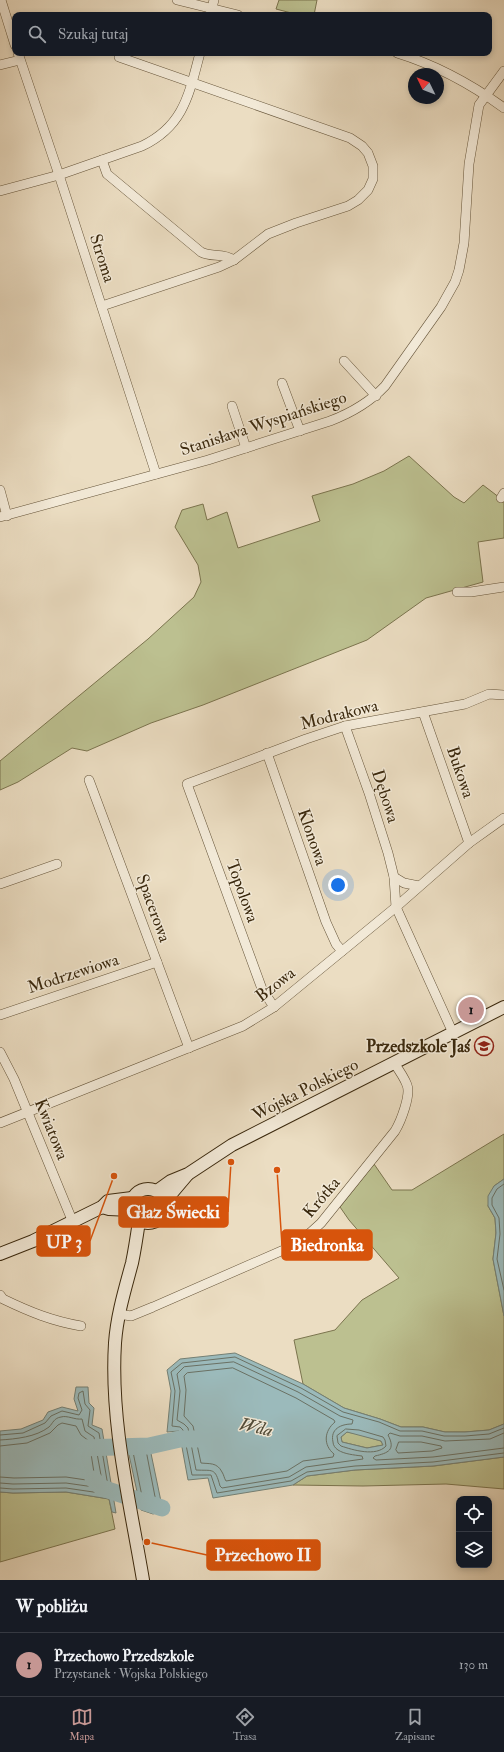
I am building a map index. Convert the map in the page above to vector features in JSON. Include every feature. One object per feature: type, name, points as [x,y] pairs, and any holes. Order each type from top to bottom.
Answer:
[{"type":"street","points":[[0,0],[12,36]]},
{"type":"street","points":[[177,0],[227,12]]},
{"type":"street","points":[[0,65],[19,56]]},
{"type":"street","name":"Stroma","points":[[19,56],[156,474]]},
{"type":"street","points":[[0,191],[59,175],[142,146],[154,140],[167,131],[182,111],[199,56]]},
{"type":"street","points":[[406,56],[440,68],[485,94],[504,108]]},
{"type":"street","points":[[102,306],[184,280],[234,260],[268,234],[296,222],[348,206],[358,200],[368,190],[373,179],[373,166],[371,160],[365,150],[350,138],[119,57]]},
{"type":"street","name":"Stanisława Wyspiańskiego","points":[[3,517],[246,448],[300,431],[346,415],[376,396],[385,386],[441,307],[455,282],[464,243],[472,136],[479,105],[485,94],[504,71]]},
{"type":"street","points":[[102,160],[107,174],[200,252],[204,254],[227,255],[234,260]]},
{"type":"street","points":[[344,361],[376,396]]},
{"type":"street","points":[[282,383],[300,431]]},
{"type":"street","points":[[232,406],[246,448]]},
{"type":"street","points":[[0,490],[3,517]]},
{"type":"street","points":[[457,592],[471,592],[504,587]]},
{"type":"street","name":"Modrakowa","points":[[187,784],[267,753],[345,726],[465,704],[489,694],[504,695]]},
{"type":"street","name":"Bukowa","points":[[423,712],[469,843]]},
{"type":"street","name":"Dębowa","points":[[345,726],[369,793],[394,877],[396,907]]},
{"type":"street","name":"Klonowa","points":[[267,753],[326,922],[336,944],[342,951]]},
{"type":"street","name":"Spacerowa","points":[[89,780],[189,1048]]},
{"type":"street","name":"Topolowa","points":[[187,784],[262,989],[274,1007]]},
{"type":"street","name":"Bzowa","points":[[0,1123],[243,1026],[274,1007],[396,907],[469,843],[504,818]]},
{"type":"street","points":[[0,884],[57,864]]},
{"type":"street","points":[[394,877],[404,883],[419,886]]},
{"type":"street","points":[[396,907],[453,1033]]},
{"type":"street","name":"Modrzewiowa","points":[[0,1015],[157,962]]},
{"type":"street","name":"Wojska Polskiego","points":[[157,1191],[171,1181],[188,1174],[232,1145],[504,1007]]},
{"type":"street","name":"Kwiatowa","points":[[0,1052],[14,1079],[72,1220]]},
{"type":"street","name":"Krótka","points":[[119,1314],[131,1316],[153,1307],[288,1248],[310,1234],[326,1217],[399,1124],[405,1108],[408,1086],[394,1063]]},
{"type":"street","name":"Wojska Polskiego","points":[[165,1201],[188,1174]]},
{"type":"street","points":[[150,1188],[157,1191],[165,1201],[166,1206],[163,1215],[155,1222],[144,1222],[134,1216],[132,1204],[137,1192],[143,1189],[150,1188]]},
{"type":"street","points":[[0,1254],[33,1241],[72,1220],[102,1207],[109,1209],[132,1204]]},
{"type":"street","points":[[143,1580],[117,1430],[114,1374],[115,1341],[119,1314],[144,1222]]},
{"type":"street","points":[[0,1296],[3,1299],[38,1315],[59,1322],[81,1326]]},
{"type":"green space","points":[[279,0],[317,0],[315,12],[288,12],[276,9]]},
{"type":"green space","points":[[409,456],[454,497],[464,503],[483,485],[504,501],[504,538],[478,542],[483,582],[426,598],[367,640],[203,705],[151,723],[87,751],[72,748],[18,782],[0,790],[0,761],[148,639],[194,597],[201,582],[198,565],[175,527],[182,510],[203,504],[207,520],[227,512],[238,548],[320,521],[312,496],[353,484],[384,471]]},
{"type":"green space","points":[[504,1134],[504,1179],[494,1186],[488,1206],[495,1218],[496,1233],[493,1259],[504,1316],[504,1424],[489,1430],[465,1432],[445,1432],[423,1427],[401,1427],[344,1408],[303,1384],[294,1340],[335,1330],[362,1300],[399,1278],[349,1220],[340,1207],[374,1164],[392,1190],[412,1190]]},
{"type":"green space","points":[[347,1432],[381,1441],[383,1445],[367,1448],[342,1442],[341,1437]]},
{"type":"green space","points":[[504,1457],[504,1489],[446,1484],[363,1486],[293,1485],[307,1476],[355,1470],[434,1466]]},
{"type":"green space","points":[[0,1492],[66,1492],[109,1499],[115,1529],[0,1562]]},
{"type":"water","points":[[504,1179],[504,1316],[493,1259],[496,1233],[495,1218],[488,1206],[488,1196],[494,1186]]},
{"type":"water","points":[[235,1353],[303,1384],[344,1408],[401,1427],[423,1427],[445,1432],[465,1432],[489,1430],[504,1424],[504,1457],[433,1466],[355,1470],[307,1476],[293,1485],[213,1498],[208,1478],[188,1480],[179,1431],[167,1432],[171,1391],[167,1370],[180,1359]],"holes":[[[347,1432],[381,1441],[383,1445],[367,1448],[342,1442],[341,1437]]]},
{"type":"water","points":[[76,1387],[88,1387],[89,1403],[94,1408],[92,1425],[102,1429],[116,1513],[112,1512],[109,1499],[66,1492],[0,1492],[0,1431],[21,1429],[43,1420],[48,1412],[62,1407],[78,1411],[74,1399]]},
{"type":"water","points":[[148,1439],[163,1511],[153,1514],[141,1510],[126,1441]]},
{"type":"waterway","name":"Wda","points":[[82,1448],[149,1446],[180,1439],[203,1439]]},
{"type":"waterway","points":[[93,1479],[102,1488],[162,1508]]},
{"type":"place","name":"Przechowo Przedszkole","points":[[471,1010]]},
{"type":"place","name":"Przedszkole Jaś","points":[[484,1046]]},
{"type":"place","name":"Głaz Świecki","points":[[231,1162]]},
{"type":"place","name":"Biedronka","points":[[277,1170]]},
{"type":"place","name":"UP 3","points":[[114,1176]]},
{"type":"place","name":"Przechowo II","points":[[147,1542]]}]
